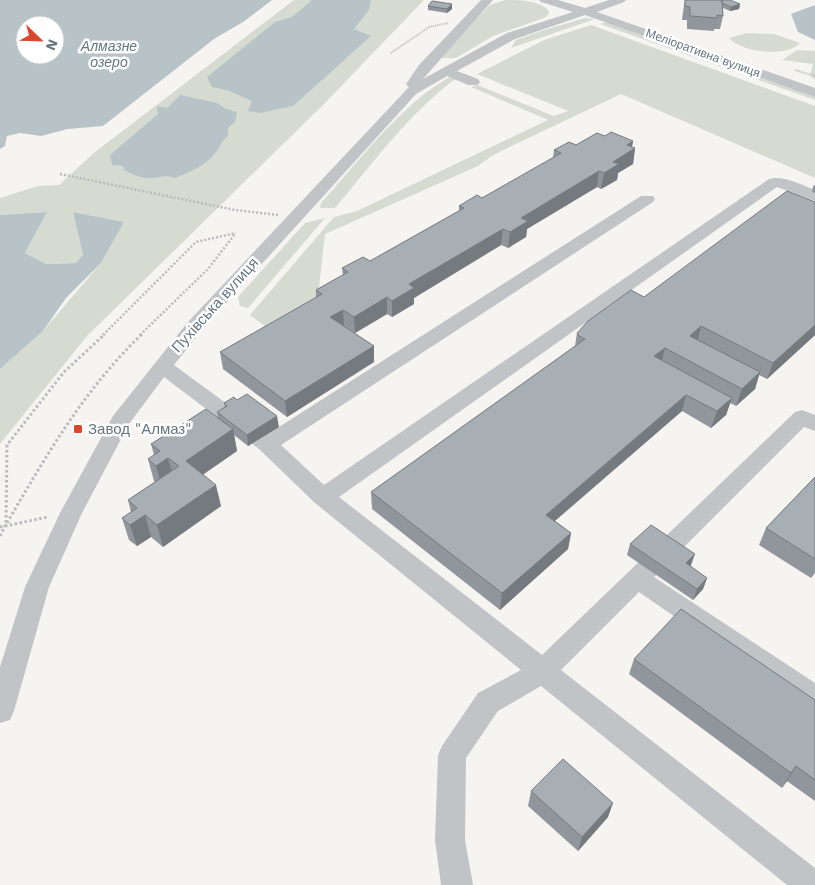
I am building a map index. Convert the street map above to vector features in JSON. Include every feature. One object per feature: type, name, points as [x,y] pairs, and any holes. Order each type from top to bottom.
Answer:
[{"type":"street","points":[[411,91],[414,81],[424,68],[487,0]]},
{"type":"street","name":"Меліоративна вулиця","points":[[545,0],[588,12],[815,93]]},
{"type":"street","points":[[560,0],[620,2]]},
{"type":"street","points":[[588,12],[620,2]]},
{"type":"street","points":[[588,12],[620,2]]},
{"type":"street","name":"Пухівська вулиця","points":[[0,711],[37,587],[71,513],[120,421],[162,366],[293,218],[411,91],[445,70],[511,36],[588,12]]},
{"type":"street","points":[[445,70],[473,82]]},
{"type":"street","points":[[323,497],[774,182],[782,183],[815,196]]},
{"type":"street","points":[[267,444],[647,199]]},
{"type":"street","points":[[162,366],[267,444],[323,497],[812,885]]},
{"type":"street","points":[[457,885],[450,840],[452,755],[488,702],[543,671],[802,417],[815,424]]},
{"type":"street","points":[[637,578],[815,698]]},
{"type":"path","points":[[391,53],[429,27],[452,22]]},
{"type":"path","points":[[60,174],[235,210],[293,218]]},
{"type":"path","points":[[0,536],[54,444],[90,391],[113,363],[199,280],[220,257],[236,233],[196,242],[58,380],[7,445],[6,524]]},
{"type":"path","points":[[0,527],[6,524],[71,513]]},
{"type":"shaded area","points":[[294,0],[424,0],[322,106],[87,336],[0,444],[0,369],[43,331],[101,263],[124,222],[73,212],[83,255],[76,263],[46,264],[25,253],[47,212],[0,215],[0,198],[38,186],[59,185],[95,152]]},
{"type":"shaded area","points":[[505,0],[540,5],[549,11],[548,15],[493,36],[456,58],[442,58],[441,55],[490,5]]},
{"type":"shaded area","points":[[585,18],[595,19],[511,48],[516,40]]},
{"type":"shaded area","points":[[606,22],[815,95],[815,100],[600,24]]},
{"type":"shaded area","points":[[591,25],[815,106],[815,178],[621,94],[493,155],[478,166],[325,234],[317,306],[273,332],[250,315],[334,217],[357,211],[548,120],[471,87],[477,85],[554,116],[568,111],[477,74],[544,40]]},
{"type":"shaded area","points":[[747,33],[774,34],[800,43],[794,48],[775,52],[743,47],[729,38]]},
{"type":"shaded area","points":[[797,50],[815,51],[815,80],[810,75],[813,64],[782,60]]},
{"type":"shaded area","points":[[451,76],[458,77],[440,91],[408,122],[335,208],[320,208],[321,203],[382,134],[414,102]]},
{"type":"shaded area","points":[[325,218],[248,308],[240,306],[238,297],[305,223]]},
{"type":"water","name":"Алмазне озеро","points":[[0,0],[272,0],[243,22],[214,39],[103,126],[68,129],[41,136],[20,133],[7,136],[5,146],[0,149]]},
{"type":"water","points":[[312,0],[371,0],[369,10],[354,29],[371,36],[293,106],[260,113],[248,111],[252,101],[227,90],[212,87],[207,77],[275,22],[292,17]]},
{"type":"water","points":[[815,5],[815,40],[798,32],[791,14]]},
{"type":"water","points":[[180,95],[217,103],[226,109],[237,112],[235,122],[228,128],[228,136],[212,157],[198,168],[175,178],[166,176],[144,178],[124,170],[123,166],[112,165],[110,155],[158,114],[157,106],[167,108]]},
{"type":"water","points":[[47,212],[25,253],[46,264],[76,263],[83,255],[73,212],[124,222],[101,263],[66,298],[43,331],[0,369],[0,215]]},
{"type":"building","points":[[685,0],[722,0],[723,16],[717,15],[717,18],[690,16],[690,7],[685,6]]},
{"type":"building","points":[[722,0],[730,0],[740,4],[731,7],[722,3]]},
{"type":"building","points":[[432,1],[452,4],[447,9],[428,6]]},
{"type":"building","points":[[611,132],[633,141],[627,145],[635,148],[613,162],[619,164],[604,173],[599,171],[521,218],[528,221],[510,232],[503,229],[409,284],[414,288],[392,301],[387,297],[354,317],[343,310],[330,317],[374,346],[285,401],[220,352],[322,294],[316,290],[348,272],[342,268],[363,257],[370,261],[464,208],[459,206],[477,195],[482,198],[561,153],[554,150],[569,142],[576,145],[597,133],[605,136]]},
{"type":"building","points":[[787,191],[815,202],[815,325],[773,363],[701,326],[690,336],[760,372],[742,389],[665,348],[654,356],[732,398],[717,411],[686,395],[546,515],[571,533],[502,593],[371,492],[585,339],[577,333],[588,321],[631,290],[644,297]]},
{"type":"building","points":[[247,394],[277,416],[247,435],[217,412],[227,406],[224,403],[234,397],[237,400]]},
{"type":"building","points":[[206,409],[233,429],[186,461],[216,485],[157,525],[145,515],[130,525],[122,518],[137,508],[128,500],[179,466],[168,458],[156,466],[148,459],[160,451],[151,444]]},
{"type":"building","points":[[815,477],[815,559],[766,528]]},
{"type":"building","points":[[651,525],[695,554],[686,563],[707,578],[697,589],[630,544]]},
{"type":"building","points":[[681,609],[815,700],[815,780],[796,766],[791,773],[634,659]]},
{"type":"building","points":[[563,759],[613,803],[582,837],[531,791]]},
{"type":"place","name":"Завод \"Алмаз\"","points":[[78,429]]}]
